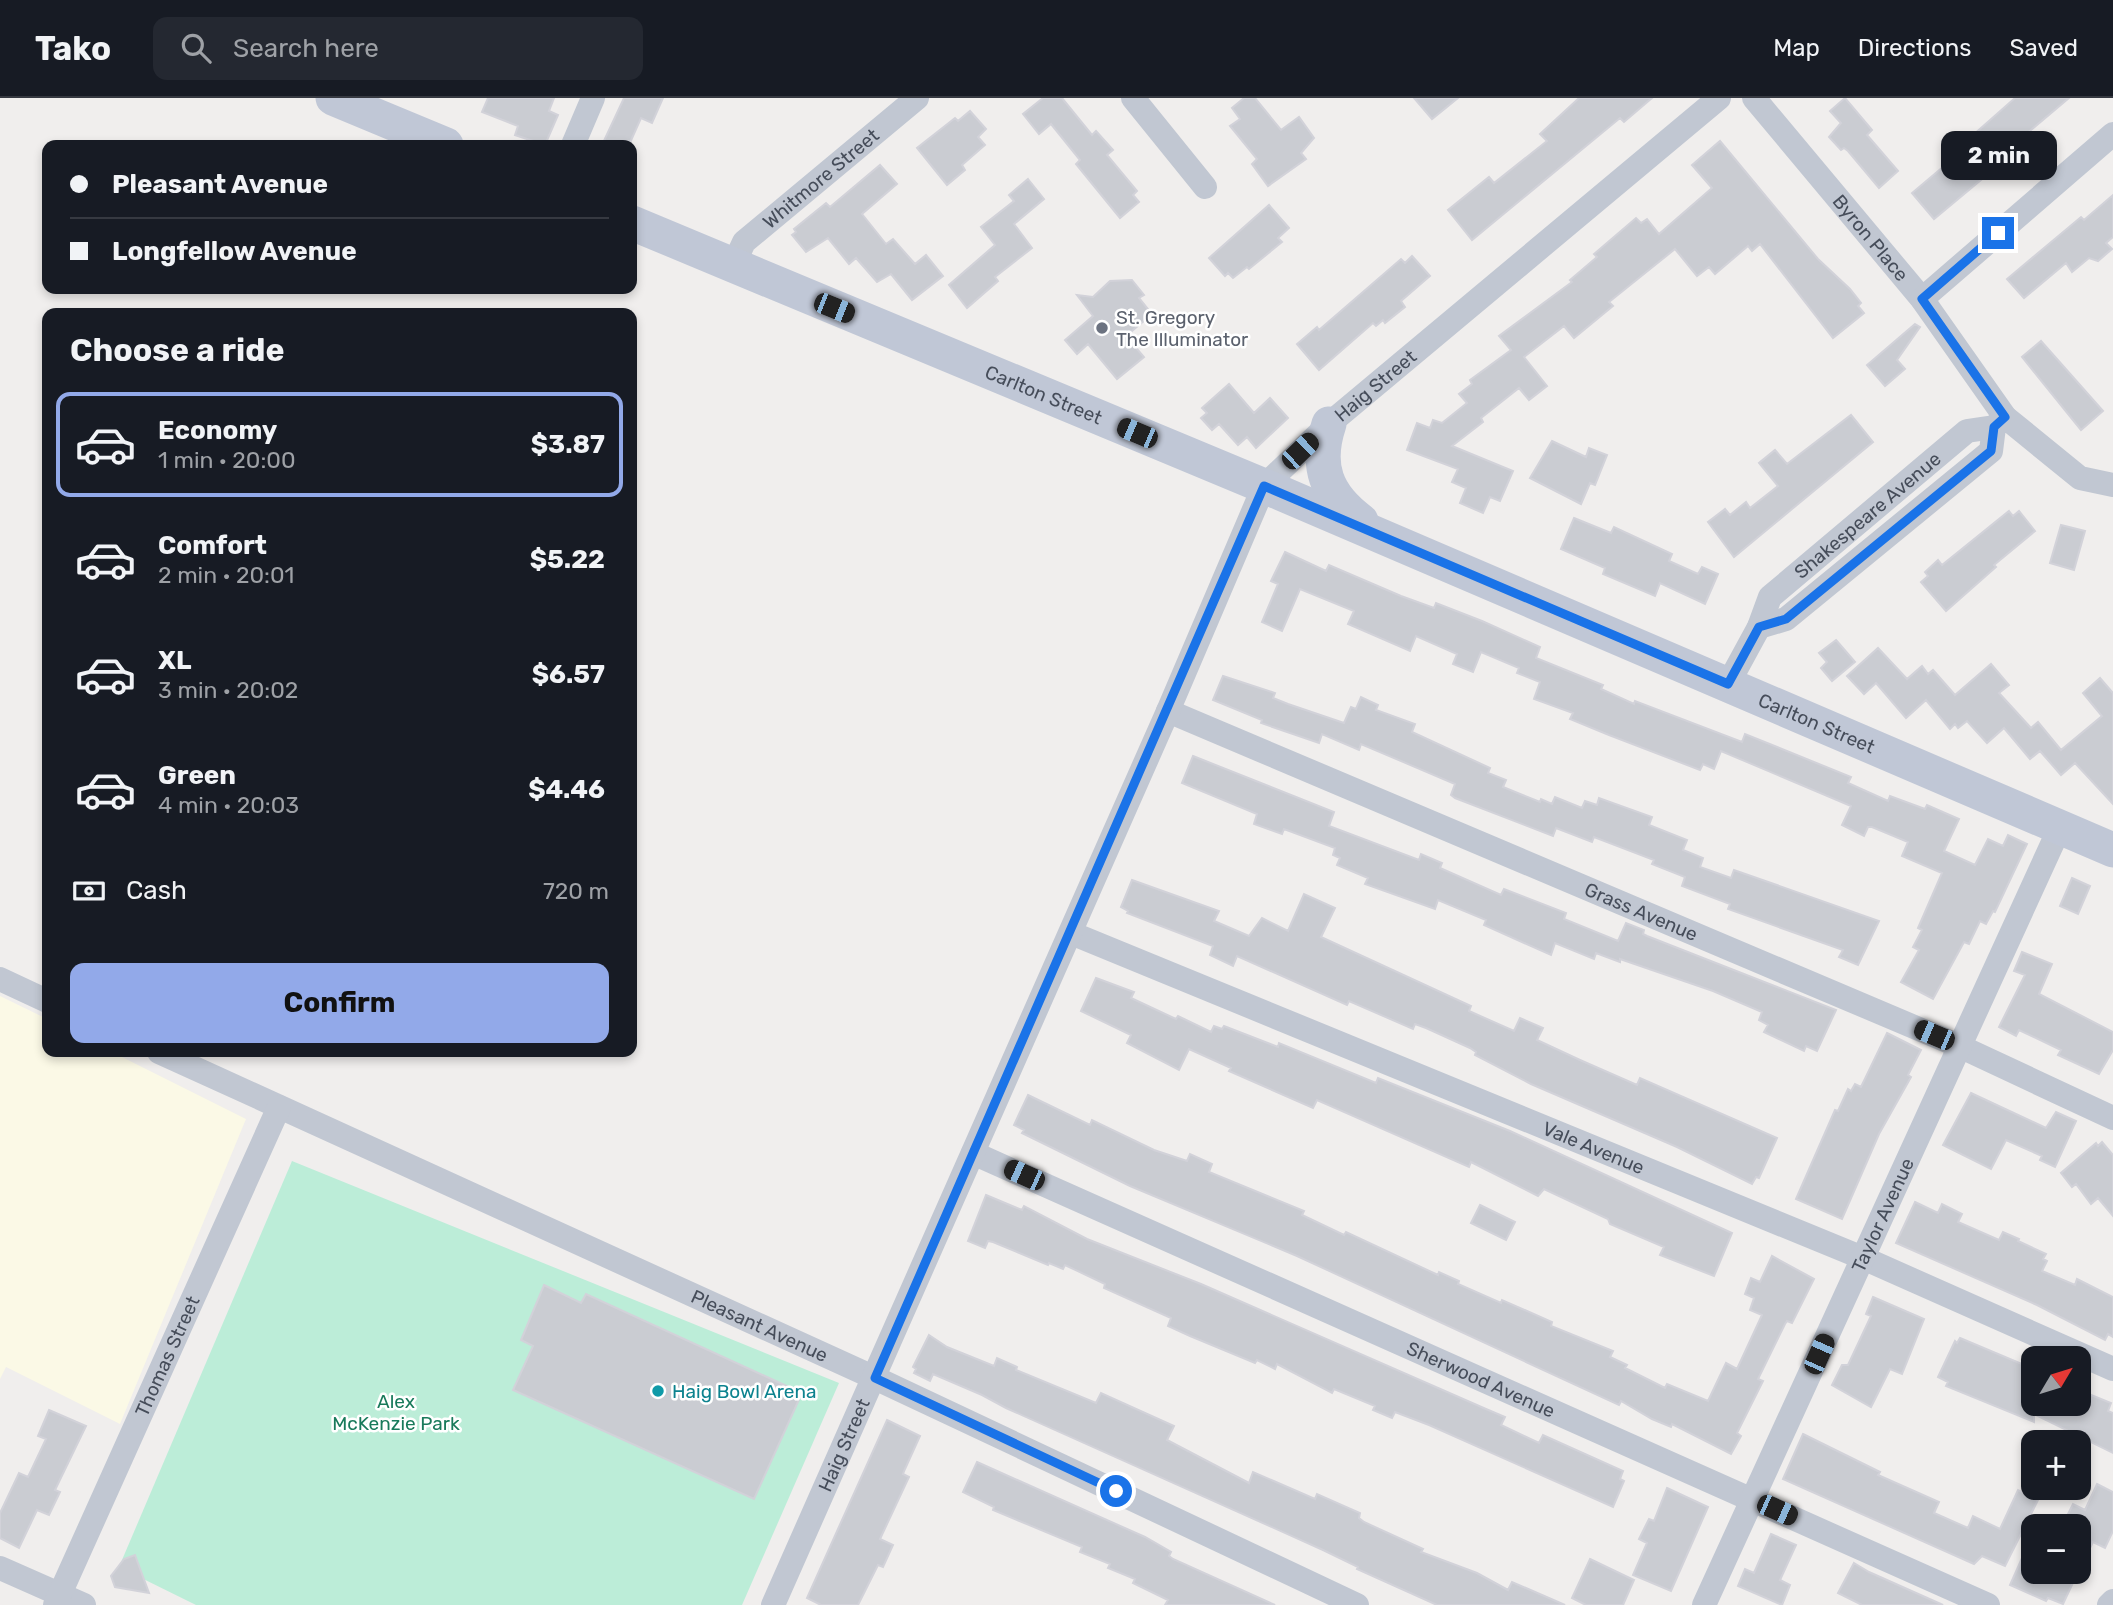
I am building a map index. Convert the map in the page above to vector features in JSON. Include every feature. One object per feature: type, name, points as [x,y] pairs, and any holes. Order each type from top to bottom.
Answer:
[{"type":"main road","points":[[333,98],[434,140]]},
{"type":"main road","name":"Carlton Street","points":[[637,225],[1264,486],[2113,850]]},
{"type":"main road","points":[[1329,424],[1321,447],[1326,477],[1341,506],[1381,536]]},
{"type":"street","points":[[575,140],[593,98]]},
{"type":"street","name":"Whitmore Street","points":[[733,266],[744,242],[917,98]]},
{"type":"street","points":[[1133,98],[1205,187]]},
{"type":"street","name":"Haig Street","points":[[772,1605],[1071,933],[1264,486],[1329,424],[1719,98]]},
{"type":"street","name":"Byron Place","points":[[1754,98],[1922,299],[1999,422]]},
{"type":"street","points":[[1922,299],[2113,134]]},
{"type":"street","points":[[1999,422],[2080,478],[2113,485]]},
{"type":"street","name":"Shakespeare Avenue","points":[[1728,684],[1759,627],[1770,597],[1967,430],[1999,422]]},
{"type":"street","name":"Grass Avenue","points":[[1168,711],[1959,1046],[2113,1118]]},
{"type":"street","name":"Taylor Avenue","points":[[1704,1605],[2060,827]]},
{"type":"street","name":"Vale Avenue","points":[[1071,933],[1863,1258],[2113,1369]]},
{"type":"street","points":[[0,979],[42,999]]},
{"type":"street","name":"Pleasant Avenue","points":[[170,1057],[875,1378],[1357,1605]]},
{"type":"street","name":"Thomas Street","points":[[57,1600],[279,1107]]},
{"type":"street","name":"Sherwood Avenue","points":[[973,1153],[1988,1605]]},
{"type":"street","points":[[0,1568],[57,1600],[84,1605]]},
{"type":"shaded area","points":[[0,996],[42,1017],[42,1057],[122,1057],[246,1119],[120,1424],[6,1367],[0,1379]]},
{"type":"green space","name":"Alex McKenzie Park","points":[[292,1161],[839,1383],[742,1605],[196,1605],[119,1567]]},
{"type":"building","points":[[488,98],[554,98],[549,111],[558,115],[547,140],[530,140],[515,135],[518,126],[482,112]]},
{"type":"building","points":[[624,98],[663,98],[652,123],[641,118],[631,140],[604,140]]},
{"type":"building","points":[[1043,98],[1062,98],[1092,135],[1096,131],[1113,150],[1107,155],[1137,191],[1133,195],[1139,202],[1120,218],[1076,164],[1080,160],[1051,124],[1039,134],[1023,114]]},
{"type":"building","points":[[1244,98],[1255,98],[1281,130],[1299,117],[1314,138],[1301,153],[1306,159],[1268,186],[1252,164],[1257,159],[1230,126],[1240,119],[1232,108]]},
{"type":"building","points":[[1414,98],[1458,98],[1432,119]]},
{"type":"building","points":[[1579,98],[1652,98],[1624,122],[1620,118],[1472,240],[1448,210],[1489,177],[1494,183],[1547,141],[1540,134]]},
{"type":"building","points":[[1845,98],[1872,130],[1867,135],[1898,171],[1879,188],[1848,151],[1844,148],[1841,150],[1829,137],[1841,123],[1830,111]]},
{"type":"building","points":[[2015,98],[2069,98],[2019,140],[2022,143],[1993,170],[1934,219],[1912,193],[1950,161],[1947,158]]},
{"type":"building","points":[[970,111],[986,129],[978,137],[985,145],[962,165],[965,170],[947,185],[917,148],[955,118],[958,121]]},
{"type":"building","points":[[1720,141],[1818,259],[1850,289],[1861,303],[1858,306],[1864,313],[1833,338],[1760,244],[1752,251],[1748,246],[1715,274],[1709,267],[1697,276],[1675,249],[1609,302],[1613,306],[1574,338],[1564,326],[1524,357],[1547,386],[1529,400],[1519,388],[1481,418],[1483,422],[1452,446],[1513,471],[1500,501],[1490,497],[1483,513],[1460,503],[1466,488],[1452,482],[1458,469],[1407,450],[1417,423],[1430,428],[1433,420],[1442,423],[1467,403],[1459,394],[1472,384],[1470,380],[1511,350],[1499,336],[1572,282],[1570,280],[1597,257],[1594,254],[1636,218],[1641,223],[1647,219],[1659,234],[1712,188],[1692,165]]},
{"type":"building","points":[[880,165],[897,184],[862,214],[886,244],[893,239],[915,264],[926,255],[943,276],[912,300],[891,274],[877,282],[856,258],[849,264],[828,238],[806,252],[792,235],[796,232],[794,229],[826,203],[830,207]]},
{"type":"building","points":[[1028,179],[1044,199],[1014,224],[1032,248],[995,277],[998,281],[967,308],[949,285],[995,245],[981,227],[1014,201],[1009,195]]},
{"type":"building","points":[[2113,195],[2113,237],[2106,243],[2112,249],[2098,261],[2089,258],[2072,272],[2066,263],[2024,298],[2007,279],[2081,217],[2084,220]]},
{"type":"building","points":[[1269,205],[1289,228],[1278,238],[1282,242],[1249,269],[1247,267],[1233,278],[1228,273],[1225,276],[1209,258]]},
{"type":"building","points":[[1412,256],[1430,276],[1401,301],[1405,307],[1385,323],[1383,320],[1376,326],[1373,323],[1319,370],[1297,344],[1317,327],[1319,330],[1401,259],[1405,263]]},
{"type":"building","name":"St. Gregory The Illuminator","points":[[1132,280],[1144,295],[1139,298],[1152,314],[1126,336],[1144,357],[1117,379],[1088,344],[1077,354],[1065,340],[1093,316],[1077,295],[1093,297],[1110,281]]},
{"type":"building","points":[[1915,324],[1920,327],[1897,360],[1905,369],[1885,386],[1867,365]]},
{"type":"building","points":[[2041,341],[2103,411],[2081,430],[2022,357]]},
{"type":"building","points":[[1229,384],[1254,413],[1270,398],[1288,418],[1256,448],[1247,437],[1238,445],[1219,424],[1212,430],[1201,418],[1207,413],[1202,408]]},
{"type":"building","points":[[1851,415],[1873,442],[1734,557],[1708,522],[1725,509],[1730,515],[1746,502],[1750,508],[1778,486],[1759,463],[1775,450],[1787,464]]},
{"type":"building","points":[[1552,441],[1586,457],[1589,448],[1607,455],[1595,485],[1590,483],[1581,504],[1530,478]]},
{"type":"building","points":[[2009,511],[2013,516],[2019,511],[2035,531],[1994,565],[1996,567],[1946,611],[1921,582],[1928,576],[1925,572],[1938,560],[1942,565]]},
{"type":"building","points":[[1574,518],[1611,533],[1614,527],[1672,554],[1669,561],[1698,574],[1702,567],[1718,574],[1705,604],[1660,583],[1655,596],[1603,574],[1605,568],[1561,549]]},
{"type":"building","points":[[2061,525],[2085,531],[2074,570],[2050,563]]},
{"type":"building","points":[[1285,552],[1326,571],[1329,565],[1401,596],[1434,608],[1436,603],[1482,621],[1540,647],[1536,658],[1603,685],[1601,689],[1634,704],[1635,701],[1742,742],[1745,734],[1851,777],[1848,783],[1888,801],[1890,796],[1925,809],[1927,805],[1959,819],[1944,851],[1975,865],[1988,839],[2003,846],[2008,835],[2027,844],[1995,912],[1993,911],[1986,924],[1980,921],[1969,944],[1964,942],[1933,999],[1901,982],[1919,950],[1913,947],[1922,930],[1918,928],[1942,873],[1902,856],[1908,842],[1872,827],[1868,827],[1864,836],[1842,825],[1851,806],[1721,751],[1714,769],[1703,764],[1700,770],[1570,719],[1573,713],[1534,699],[1540,682],[1517,673],[1519,668],[1481,652],[1473,672],[1453,664],[1457,654],[1416,636],[1410,651],[1348,624],[1354,611],[1300,589],[1282,631],[1262,622],[1278,584],[1271,581]]},
{"type":"building","points":[[1836,640],[1855,662],[1832,681],[1821,668],[1827,662],[1819,653]]},
{"type":"building","points":[[1878,648],[1907,679],[1922,666],[1928,674],[1933,670],[1955,695],[1991,664],[2009,685],[1999,693],[2031,728],[2038,722],[2061,750],[2102,716],[2083,693],[2100,678],[2113,693],[2113,804],[2075,763],[2061,775],[2040,751],[2030,759],[2004,728],[1987,743],[1967,721],[1958,728],[1955,724],[1950,729],[1926,700],[1906,718],[1876,683],[1864,694],[1847,676]]},
{"type":"building","points":[[1223,676],[1275,693],[1273,698],[1344,723],[1351,707],[1356,709],[1361,697],[1378,705],[1376,710],[1415,724],[1412,732],[1490,768],[1488,773],[1506,780],[1503,787],[1540,802],[1541,799],[1552,804],[1555,797],[1582,808],[1585,801],[1597,805],[1599,798],[1652,817],[1649,825],[1687,840],[1683,850],[1703,858],[1700,867],[1731,878],[1734,870],[1879,921],[1858,965],[1839,957],[1843,950],[1728,909],[1730,904],[1682,886],[1685,877],[1652,864],[1654,860],[1594,837],[1592,842],[1556,828],[1553,836],[1455,798],[1451,795],[1455,784],[1361,744],[1359,750],[1322,734],[1319,743],[1261,723],[1262,720],[1213,700]]},
{"type":"building","points":[[1193,756],[1334,812],[1329,826],[1419,860],[1421,854],[1442,863],[1440,868],[1501,895],[1504,889],[1566,913],[1564,919],[1618,941],[1626,923],[1644,930],[1643,934],[1647,936],[1836,1010],[1817,1051],[1806,1046],[1804,1051],[1764,1032],[1768,1025],[1759,1020],[1762,1012],[1713,991],[1620,959],[1620,962],[1596,953],[1594,959],[1555,943],[1551,955],[1484,925],[1486,920],[1438,900],[1435,909],[1365,884],[1368,878],[1337,865],[1340,858],[1333,855],[1335,848],[1284,829],[1282,834],[1254,824],[1257,814],[1182,783]]},
{"type":"building","points":[[2072,878],[2090,886],[2078,914],[2060,906]]},
{"type":"building","points":[[1132,880],[1219,911],[1214,921],[1249,936],[1262,918],[1288,931],[1304,894],[1335,908],[1321,937],[1471,1006],[1469,1011],[1514,1031],[1520,1018],[1543,1028],[1537,1040],[1637,1085],[1640,1078],[1777,1138],[1759,1178],[1756,1177],[1752,1184],[1677,1147],[1531,1084],[1475,1055],[1476,1052],[1470,1048],[1426,1028],[1415,1024],[1413,1029],[1349,1001],[1347,1005],[1237,956],[1233,966],[1210,955],[1213,946],[1127,913],[1128,911],[1121,907]]},
{"type":"building","points":[[2022,952],[2052,964],[2039,994],[2113,1032],[2113,1050],[2099,1074],[2058,1055],[2061,1050],[2019,1030],[2016,1036],[1999,1027],[2025,975],[2014,971]]},
{"type":"building","points":[[1096,978],[1134,992],[1131,998],[1211,1032],[1214,1026],[1222,1029],[1224,1026],[1278,1047],[1279,1043],[1376,1083],[1378,1078],[1510,1131],[1732,1233],[1714,1276],[1660,1255],[1664,1247],[1610,1224],[1608,1219],[1544,1189],[1538,1196],[1471,1162],[1469,1167],[1317,1100],[1313,1108],[1229,1071],[1231,1068],[1189,1049],[1179,1070],[1127,1043],[1131,1035],[1081,1011]]},
{"type":"building","points":[[1887,1033],[1921,1050],[1908,1075],[1911,1077],[1879,1134],[1842,1219],[1796,1199],[1835,1110],[1838,1111],[1848,1089],[1851,1091],[1855,1084],[1861,1087]]},
{"type":"building","points":[[1971,1093],[2046,1128],[2056,1112],[2076,1121],[2055,1167],[2040,1160],[2042,1156],[2006,1140],[1991,1169],[1943,1145]]},
{"type":"building","points":[[1028,1095],[1090,1125],[1092,1120],[1154,1150],[1187,1161],[1190,1154],[1212,1164],[1209,1172],[1304,1211],[1302,1215],[1344,1235],[1346,1232],[1438,1275],[1439,1272],[1459,1281],[1458,1284],[1501,1303],[1502,1300],[1552,1322],[1551,1326],[1613,1351],[1610,1357],[1627,1365],[1625,1368],[1665,1388],[1667,1384],[1708,1401],[1726,1363],[1737,1369],[1762,1315],[1750,1310],[1754,1298],[1745,1294],[1751,1278],[1760,1282],[1772,1256],[1814,1279],[1792,1323],[1787,1321],[1785,1324],[1758,1379],[1763,1381],[1737,1433],[1741,1436],[1731,1454],[1672,1424],[1671,1427],[1652,1419],[1621,1401],[1619,1405],[1297,1256],[1130,1186],[1022,1133],[1024,1130],[1014,1125]]},
{"type":"building","points":[[2102,1142],[2113,1155],[2113,1216],[2098,1198],[2091,1204],[2076,1184],[2072,1187],[2061,1173],[2096,1143],[2098,1146]]},
{"type":"building","points":[[986,1195],[1022,1210],[1024,1206],[1087,1239],[1201,1284],[1505,1417],[1501,1425],[1539,1443],[1543,1435],[1623,1471],[1620,1479],[1624,1481],[1613,1507],[1429,1425],[1395,1412],[1392,1418],[1373,1410],[1375,1406],[1334,1389],[1332,1393],[1277,1364],[1275,1369],[1257,1360],[1255,1363],[1190,1336],[1168,1326],[1171,1318],[1104,1288],[1105,1284],[1065,1265],[1063,1269],[1049,1263],[1048,1265],[993,1242],[988,1241],[985,1248],[968,1241]]},
{"type":"building","points":[[1915,1202],[1938,1213],[1942,1204],[1962,1214],[1958,1222],[1999,1240],[2003,1232],[2019,1239],[2018,1241],[2046,1254],[2043,1259],[2047,1261],[2042,1271],[2075,1285],[2077,1279],[2113,1297],[2113,1337],[2108,1334],[2105,1340],[2037,1305],[1896,1243]]},
{"type":"building","points":[[1480,1205],[1515,1222],[1506,1240],[1471,1223]]},
{"type":"building","name":"Haig Bowl Arena","points":[[544,1285],[581,1303],[586,1294],[802,1393],[754,1499],[513,1390],[533,1346],[521,1340]]},
{"type":"building","points":[[1873,1297],[1924,1319],[1902,1374],[1890,1369],[1871,1407],[1832,1385],[1842,1365],[1848,1365],[1871,1316],[1866,1314]]},
{"type":"building","points":[[929,1335],[947,1347],[994,1366],[997,1358],[1017,1367],[1016,1370],[1096,1403],[1101,1393],[1174,1426],[1167,1440],[1249,1483],[1253,1472],[1315,1499],[1317,1494],[1360,1513],[1359,1518],[1364,1522],[1423,1549],[1421,1552],[1477,1573],[1508,1590],[1512,1582],[1565,1605],[1437,1605],[1357,1569],[1358,1567],[1323,1550],[982,1395],[933,1374],[930,1381],[914,1373],[916,1369],[913,1367]]},
{"type":"building","points":[[1960,1338],[2021,1364],[2021,1416],[2034,1416],[2034,1422],[1946,1386],[1948,1382],[1938,1377],[1955,1341],[1957,1343]]},
{"type":"building","points":[[2091,1395],[2111,1403],[2108,1411],[2113,1413],[2113,1453],[2091,1442],[2091,1430],[2066,1430],[2038,1416],[2091,1416]]},
{"type":"building","points":[[49,1410],[86,1426],[55,1490],[60,1492],[49,1515],[37,1510],[19,1548],[0,1538],[0,1513],[19,1473],[28,1477],[46,1439],[38,1436]]},
{"type":"building","points":[[887,1420],[920,1436],[903,1474],[909,1477],[880,1539],[893,1545],[883,1567],[878,1565],[858,1605],[821,1605],[807,1598]]},
{"type":"building","points":[[1803,1434],[1880,1472],[1878,1475],[1939,1502],[1934,1513],[1968,1528],[1973,1516],[2000,1529],[2018,1490],[2021,1492],[2021,1500],[2038,1500],[2031,1514],[2021,1514],[2021,1534],[2005,1566],[1982,1556],[1974,1564],[1783,1479]]},
{"type":"building","points":[[977,1462],[1145,1537],[1171,1552],[1169,1556],[1173,1559],[1275,1605],[1165,1605],[1168,1600],[1133,1583],[1135,1579],[1108,1568],[1110,1564],[1080,1552],[1082,1547],[993,1510],[994,1507],[963,1492]]},
{"type":"building","points":[[2097,1484],[2113,1492],[2113,1531],[2105,1548],[2093,1542],[2091,1546],[2091,1514],[2068,1514],[2073,1504],[2085,1510]]},
{"type":"building","points":[[1667,1488],[1708,1507],[1671,1591],[1633,1575],[1647,1543],[1639,1539],[1649,1519],[1654,1521]]},
{"type":"building","points":[[1771,1534],[1796,1545],[1780,1580],[1790,1585],[1782,1605],[1738,1586],[1745,1569],[1754,1573]]},
{"type":"building","points":[[135,1555],[149,1593],[115,1587],[111,1576],[124,1559]]},
{"type":"building","points":[[1590,1559],[1634,1580],[1623,1605],[1586,1605],[1572,1598]]},
{"type":"building","points":[[2021,1560],[2021,1584],[2072,1584],[2063,1604],[2048,1598],[2046,1601],[2010,1585]]},
{"type":"building","points":[[1854,1563],[1943,1605],[1862,1605],[1838,1593]]},
{"type":"place","name":"St. Gregory The Illuminator","points":[[1102,328]]},
{"type":"place","name":"Haig Bowl Arena","points":[[658,1391]]},
{"type":"route","points":[[1116,1491],[875,1378],[1264,486],[1728,684],[1759,627],[1786,619],[1991,451],[1994,427],[2005,417],[1922,299],[1998,233]]}]
